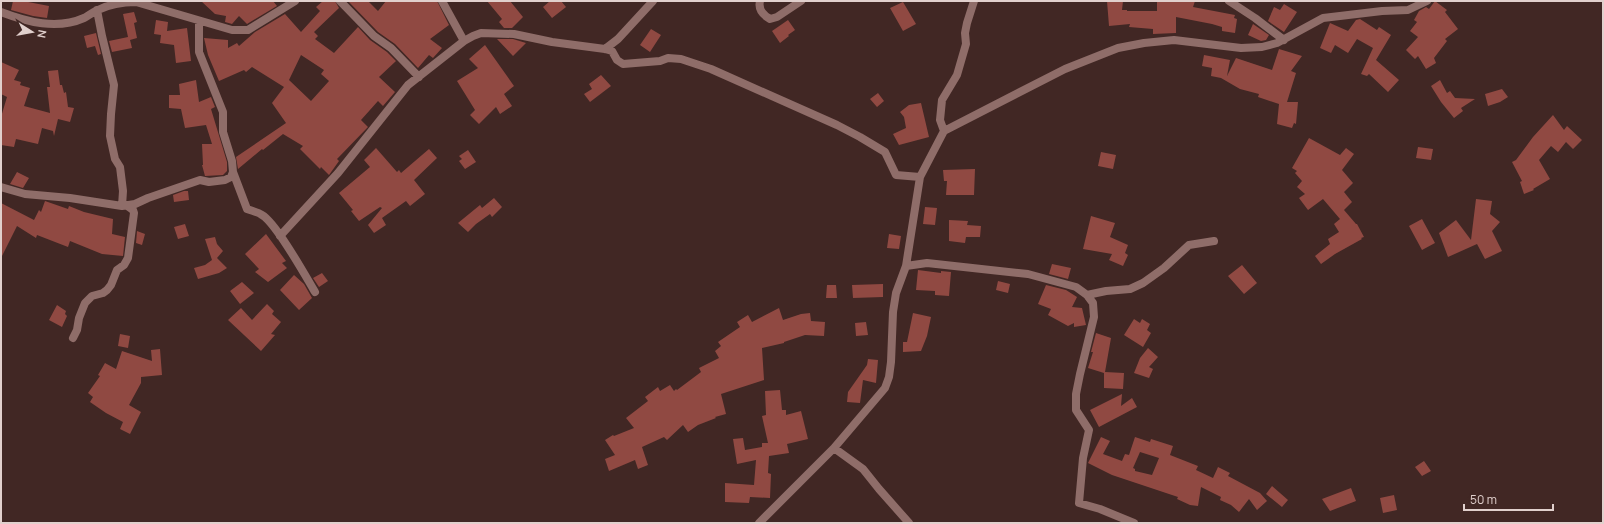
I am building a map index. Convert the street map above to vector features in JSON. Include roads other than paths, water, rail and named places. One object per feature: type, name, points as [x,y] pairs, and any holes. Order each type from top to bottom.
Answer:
[{"type":"street","points":[[1,12],[40,24],[62,24],[83,18],[97,10],[120,3],[136,1],[232,30],[248,30],[295,1]]},
{"type":"street","points":[[340,1],[374,36],[392,48],[419,77]]},
{"type":"street","points":[[442,1],[464,41]]},
{"type":"street","points":[[605,49],[618,39],[653,1]]},
{"type":"street","points":[[760,1],[760,8],[765,16],[770,19],[801,1]]},
{"type":"street","points":[[944,131],[940,120],[942,100],[957,75],[966,44],[965,33],[967,23],[974,1]]},
{"type":"street","points":[[1229,1],[1284,40]]},
{"type":"street","points":[[759,523],[834,448],[885,388],[889,377],[891,362],[896,293],[906,266],[920,177],[944,131],[1065,69],[1118,48],[1174,40],[1241,48],[1262,47],[1277,44],[1323,18],[1382,11],[1408,10],[1428,1]]},
{"type":"street","points":[[97,10],[114,85],[110,114],[110,136],[115,159],[120,167],[124,206]]},
{"type":"street","points":[[199,21],[199,52],[222,112],[223,132],[232,161],[233,172],[247,209],[265,217],[280,236],[315,292]]},
{"type":"street","points":[[280,236],[338,173],[408,86],[464,41],[481,33],[514,34],[552,42],[605,49],[612,51],[617,60],[623,64],[660,61],[668,58],[681,59],[711,70],[848,131],[885,152],[896,174],[920,177]]},
{"type":"street","points":[[124,206],[135,204],[200,180],[209,182],[225,180],[231,177],[233,172]]},
{"type":"street","points":[[1,187],[25,194],[70,198],[124,206],[133,210],[134,213],[128,258],[124,265],[117,270],[111,285],[107,290],[92,296],[85,303],[73,338]]},
{"type":"street","points":[[1087,295],[1106,291],[1130,289],[1143,283],[1164,268],[1189,245],[1214,241]]},
{"type":"street","points":[[906,266],[927,263],[1028,274],[1076,287],[1087,295],[1094,303],[1094,317],[1076,394],[1076,410],[1089,430],[1083,458],[1079,503],[1100,509],[1134,523]]},
{"type":"street","points":[[834,448],[863,469],[909,523]]}]
